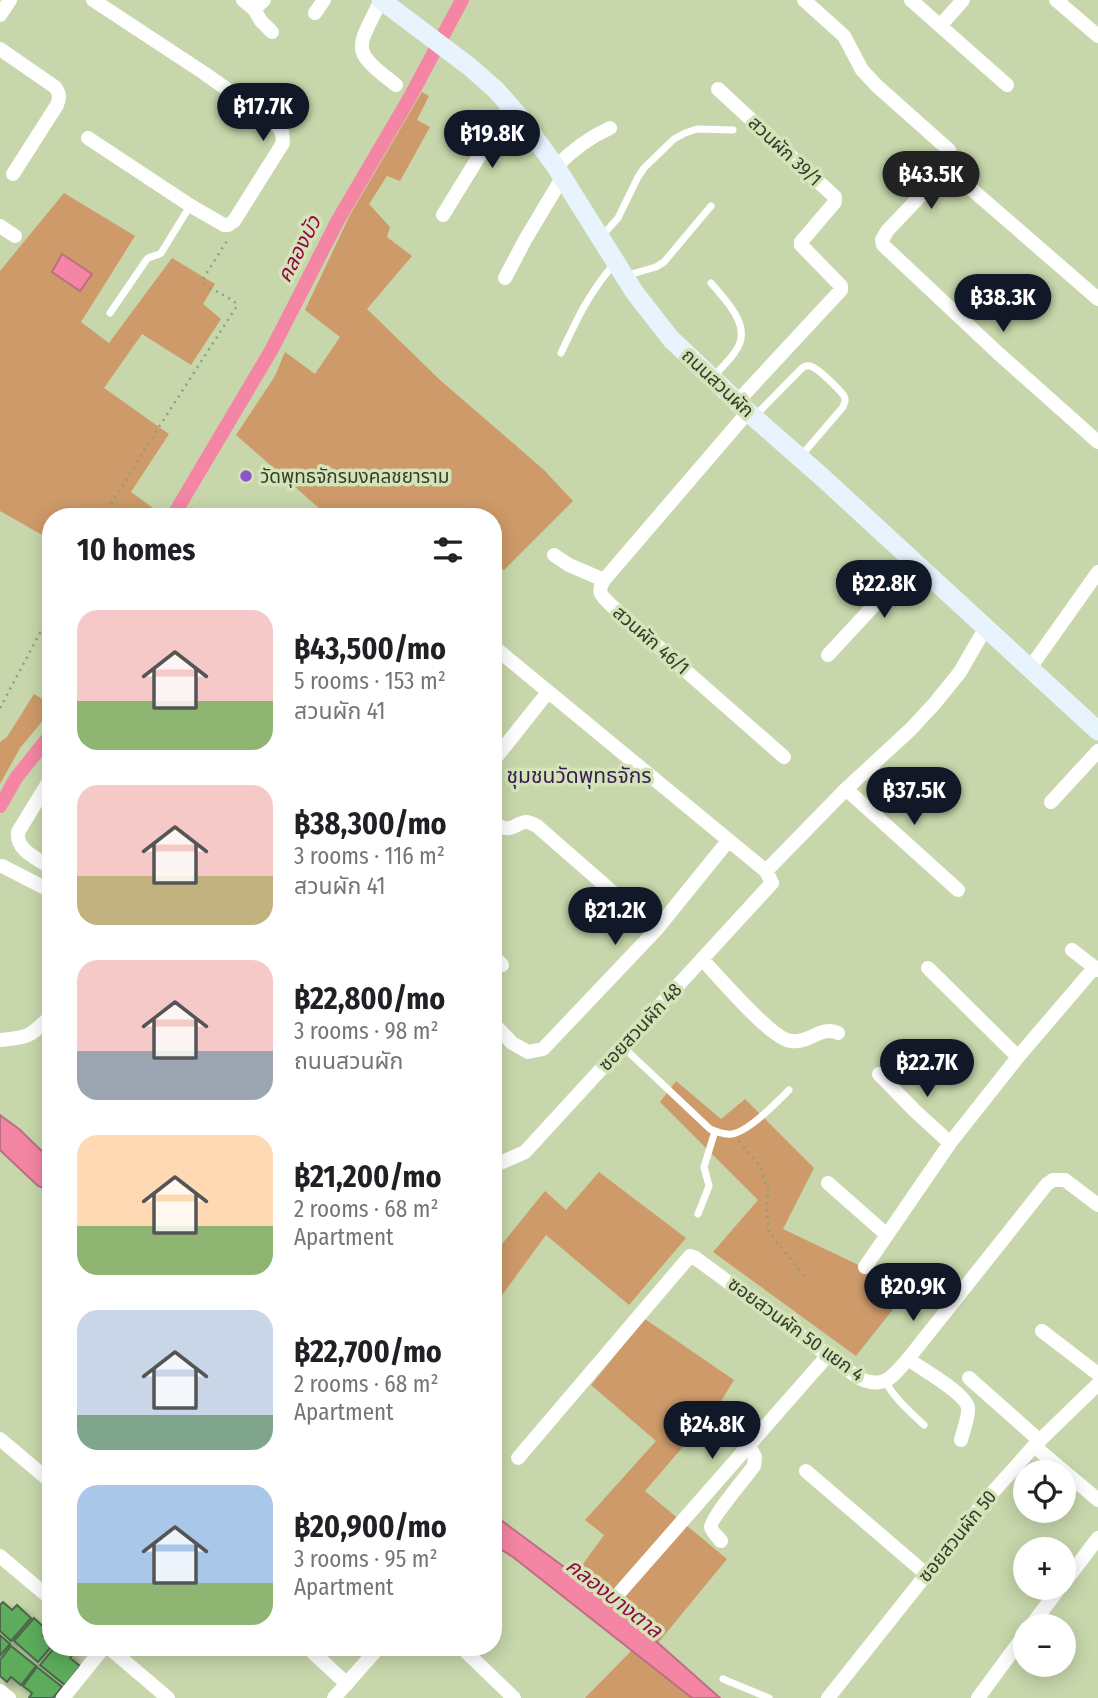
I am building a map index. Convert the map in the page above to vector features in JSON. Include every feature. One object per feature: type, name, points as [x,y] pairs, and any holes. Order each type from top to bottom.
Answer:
[{"type":"street","points":[[0,15],[10,0]]},
{"type":"street","points":[[88,138],[191,206],[220,224],[228,225],[234,221],[281,148],[283,137],[276,124],[93,0]]},
{"type":"street","points":[[315,13],[324,0]]},
{"type":"street","points":[[381,0],[361,41],[361,51],[372,67],[396,85]]},
{"type":"street","name":"ถนนสวนผัก","points":[[381,0],[470,67],[510,106],[559,173],[646,308],[671,339],[1098,731]]},
{"type":"street","points":[[804,0],[844,36],[862,70],[877,86],[949,150],[951,155],[947,168],[887,232],[883,245],[1098,442]]},
{"type":"street","points":[[911,0],[1007,85]]},
{"type":"street","points":[[940,26],[963,0]]},
{"type":"street","points":[[1056,0],[1098,36]]},
{"type":"street","points":[[254,3],[261,21],[272,32]]},
{"type":"street","points":[[0,49],[55,87],[60,97],[13,174]]},
{"type":"street","name":"สวนผัก 39/1","points":[[718,89],[835,197],[835,202],[801,242],[801,246],[841,286],[841,290],[746,410]]},
{"type":"street","points":[[443,215],[510,106]]},
{"type":"street","points":[[505,278],[559,173],[579,145],[610,128]]},
{"type":"street","points":[[947,168],[1098,299]]},
{"type":"street","points":[[0,226],[15,236]]},
{"type":"street","name":"สวนผัก 46/1","points":[[746,410],[604,580],[600,590],[612,606],[784,757]]},
{"type":"street","points":[[554,555],[569,565],[604,580]]},
{"type":"street","points":[[828,655],[915,561]]},
{"type":"street","points":[[1030,668],[1098,572]]},
{"type":"street","name":"ซอยสวนผัก 48","points":[[502,1163],[525,1152],[772,883],[766,871],[935,703],[960,672],[986,627]]},
{"type":"street","points":[[502,654],[766,871]]},
{"type":"street","points":[[502,750],[548,692]]},
{"type":"street","points":[[1051,802],[1098,751]]},
{"type":"street","points":[[846,789],[958,890]]},
{"type":"street","points":[[42,793],[18,832],[17,839],[22,848],[42,862]]},
{"type":"street","points":[[502,827],[513,827],[524,821],[537,826],[656,930]]},
{"type":"street","points":[[502,1033],[512,1043],[528,1052],[543,1049],[656,930],[728,841]]},
{"type":"street","points":[[2,866],[42,886]]},
{"type":"street","points":[[865,1267],[950,1143],[1018,1057],[1096,969],[1072,950]]},
{"type":"street","points":[[702,959],[767,1027],[787,1041],[796,1042],[832,1030],[838,1033]]},
{"type":"street","points":[[928,968],[1018,1057]]},
{"type":"street","points":[[0,1040],[28,1036],[42,1024]]},
{"type":"street","points":[[880,1074],[950,1143]]},
{"type":"street","name":"ซอยสวนผัก 50 แยก 4","points":[[518,1458],[690,1256],[694,1256],[859,1378],[877,1383],[885,1381],[908,1359],[1047,1184],[1053,1180],[1065,1180],[1098,1205]]},
{"type":"street","points":[[828,1183],[887,1235]]},
{"type":"street","points":[[1042,1331],[1098,1374]]},
{"type":"street","points":[[621,1591],[829,1354]]},
{"type":"street","points":[[908,1359],[956,1392],[967,1403],[961,1440]]},
{"type":"street","points":[[969,1378],[1098,1500]]},
{"type":"street","name":"ซอยสวนผัก 50","points":[[828,1698],[984,1502],[1037,1443],[1098,1384]]},
{"type":"street","points":[[0,1439],[42,1474]]},
{"type":"street","points":[[721,1541],[711,1526],[754,1466],[755,1457],[749,1446]]},
{"type":"street","points":[[806,1471],[926,1574]]},
{"type":"street","points":[[1076,1567],[1098,1538]]},
{"type":"street","points":[[0,1556],[42,1591]]},
{"type":"street","points":[[978,1698],[1013,1651]]},
{"type":"street","points":[[63,1698],[98,1656]]},
{"type":"street","points":[[117,1656],[168,1698]]},
{"type":"street","points":[[316,1656],[346,1684]]},
{"type":"street","points":[[334,1698],[371,1656]]},
{"type":"street","points":[[470,1656],[514,1698]]},
{"type":"street","points":[[0,1690],[9,1698]]},
{"type":"lane","points":[[601,238],[618,218],[644,168],[674,139],[697,129],[733,130]]},
{"type":"lane","points":[[110,313],[147,259],[158,256],[164,249],[191,206]]},
{"type":"lane","points":[[561,353],[599,281],[620,269],[656,267],[664,262],[711,206]]},
{"type":"lane","points":[[711,283],[731,307],[741,329],[737,350],[712,378]]},
{"type":"lane","points":[[746,410],[800,370],[809,365],[814,367],[843,394],[845,400],[839,414],[800,457]]},
{"type":"lane","points":[[622,1046],[715,1131],[733,1134],[762,1117],[789,1090]]},
{"type":"lane","points":[[698,1214],[709,1186],[704,1167],[715,1131]]},
{"type":"lane","points":[[885,1381],[902,1405],[924,1425]]},
{"type":"lane","points":[[723,1679],[769,1698]]},
{"type":"path","points":[[109,508],[237,306],[234,301],[205,285],[203,279],[228,240],[228,225]]},
{"type":"path","points":[[0,708],[42,629]]},
{"type":"path","points":[[733,1134],[759,1165],[764,1177],[768,1189],[769,1232],[805,1277]]},
{"type":"shaded area","points":[[422,92],[429,96],[417,120],[430,127],[400,181],[387,176],[369,204],[390,227],[387,237],[412,256],[367,309],[440,380],[544,470],[573,501],[504,570],[502,508],[319,508],[236,435],[275,376],[285,352],[315,374],[340,337],[305,310],[350,215]]},
{"type":"shaded area","points":[[64,193],[135,236],[81,322],[109,343],[172,258],[215,284],[203,304],[221,319],[191,365],[142,334],[104,388],[169,434],[131,492],[153,508],[42,508],[42,535],[0,511],[0,271]]},
{"type":"shaded area","points":[[62,254],[92,274],[80,291],[52,272]]},
{"type":"shaded area","points":[[34,694],[42,699],[42,722],[20,748],[0,784],[0,742],[7,737]]},
{"type":"shaded area","points":[[676,1081],[721,1119],[745,1099],[814,1168],[783,1229],[909,1289],[856,1356],[713,1252],[758,1200],[660,1102]]},
{"type":"shaded area","points":[[0,1115],[42,1151],[42,1188],[38,1186],[0,1150]]},
{"type":"shaded area","points":[[599,1172],[686,1238],[629,1305],[546,1235],[502,1295],[502,1244],[545,1191],[566,1210]]},
{"type":"shaded area","points":[[645,1319],[734,1380],[718,1406],[645,1491],[727,1559],[658,1643],[575,1575],[604,1535],[585,1520],[656,1441],[591,1385]]},
{"type":"shaded area","points":[[502,1521],[575,1575],[720,1698],[692,1698],[502,1550]]},
{"type":"shaded area","points":[[632,1650],[692,1698],[585,1698]]},
{"type":"building","points":[[3,1602],[12,1610],[17,1605],[31,1618],[11,1641],[0,1631],[0,1605]]},
{"type":"building","points":[[34,1618],[42,1625],[43,1656],[38,1662],[14,1641]]},
{"type":"building","points":[[0,1635],[10,1644],[0,1656]]},
{"type":"building","points":[[11,1646],[36,1666],[21,1685],[11,1677],[7,1682],[0,1676],[0,1660]]},
{"type":"building","points":[[48,1656],[72,1656],[70,1658],[80,1666],[65,1685],[40,1665]]},
{"type":"building","points":[[37,1667],[62,1687],[53,1698],[29,1698],[32,1693],[23,1686]]},
{"type":"waterway","name":"คลองบัว","points":[[178,508],[272,349],[338,220],[409,99],[462,0]]},
{"type":"waterway","name":"คลองบัว","points":[[0,806],[16,778],[42,745]]},
{"type":"place","name":"วัดพุทธจักรมงคลชยาราม","points":[[246,476]]},
{"type":"district","name":"ชุมชนวัดพุทธจักร","points":[[579,776]]},
{"type":"water label","name":"คลองบางตาล","points":[[614,1598]]}]
